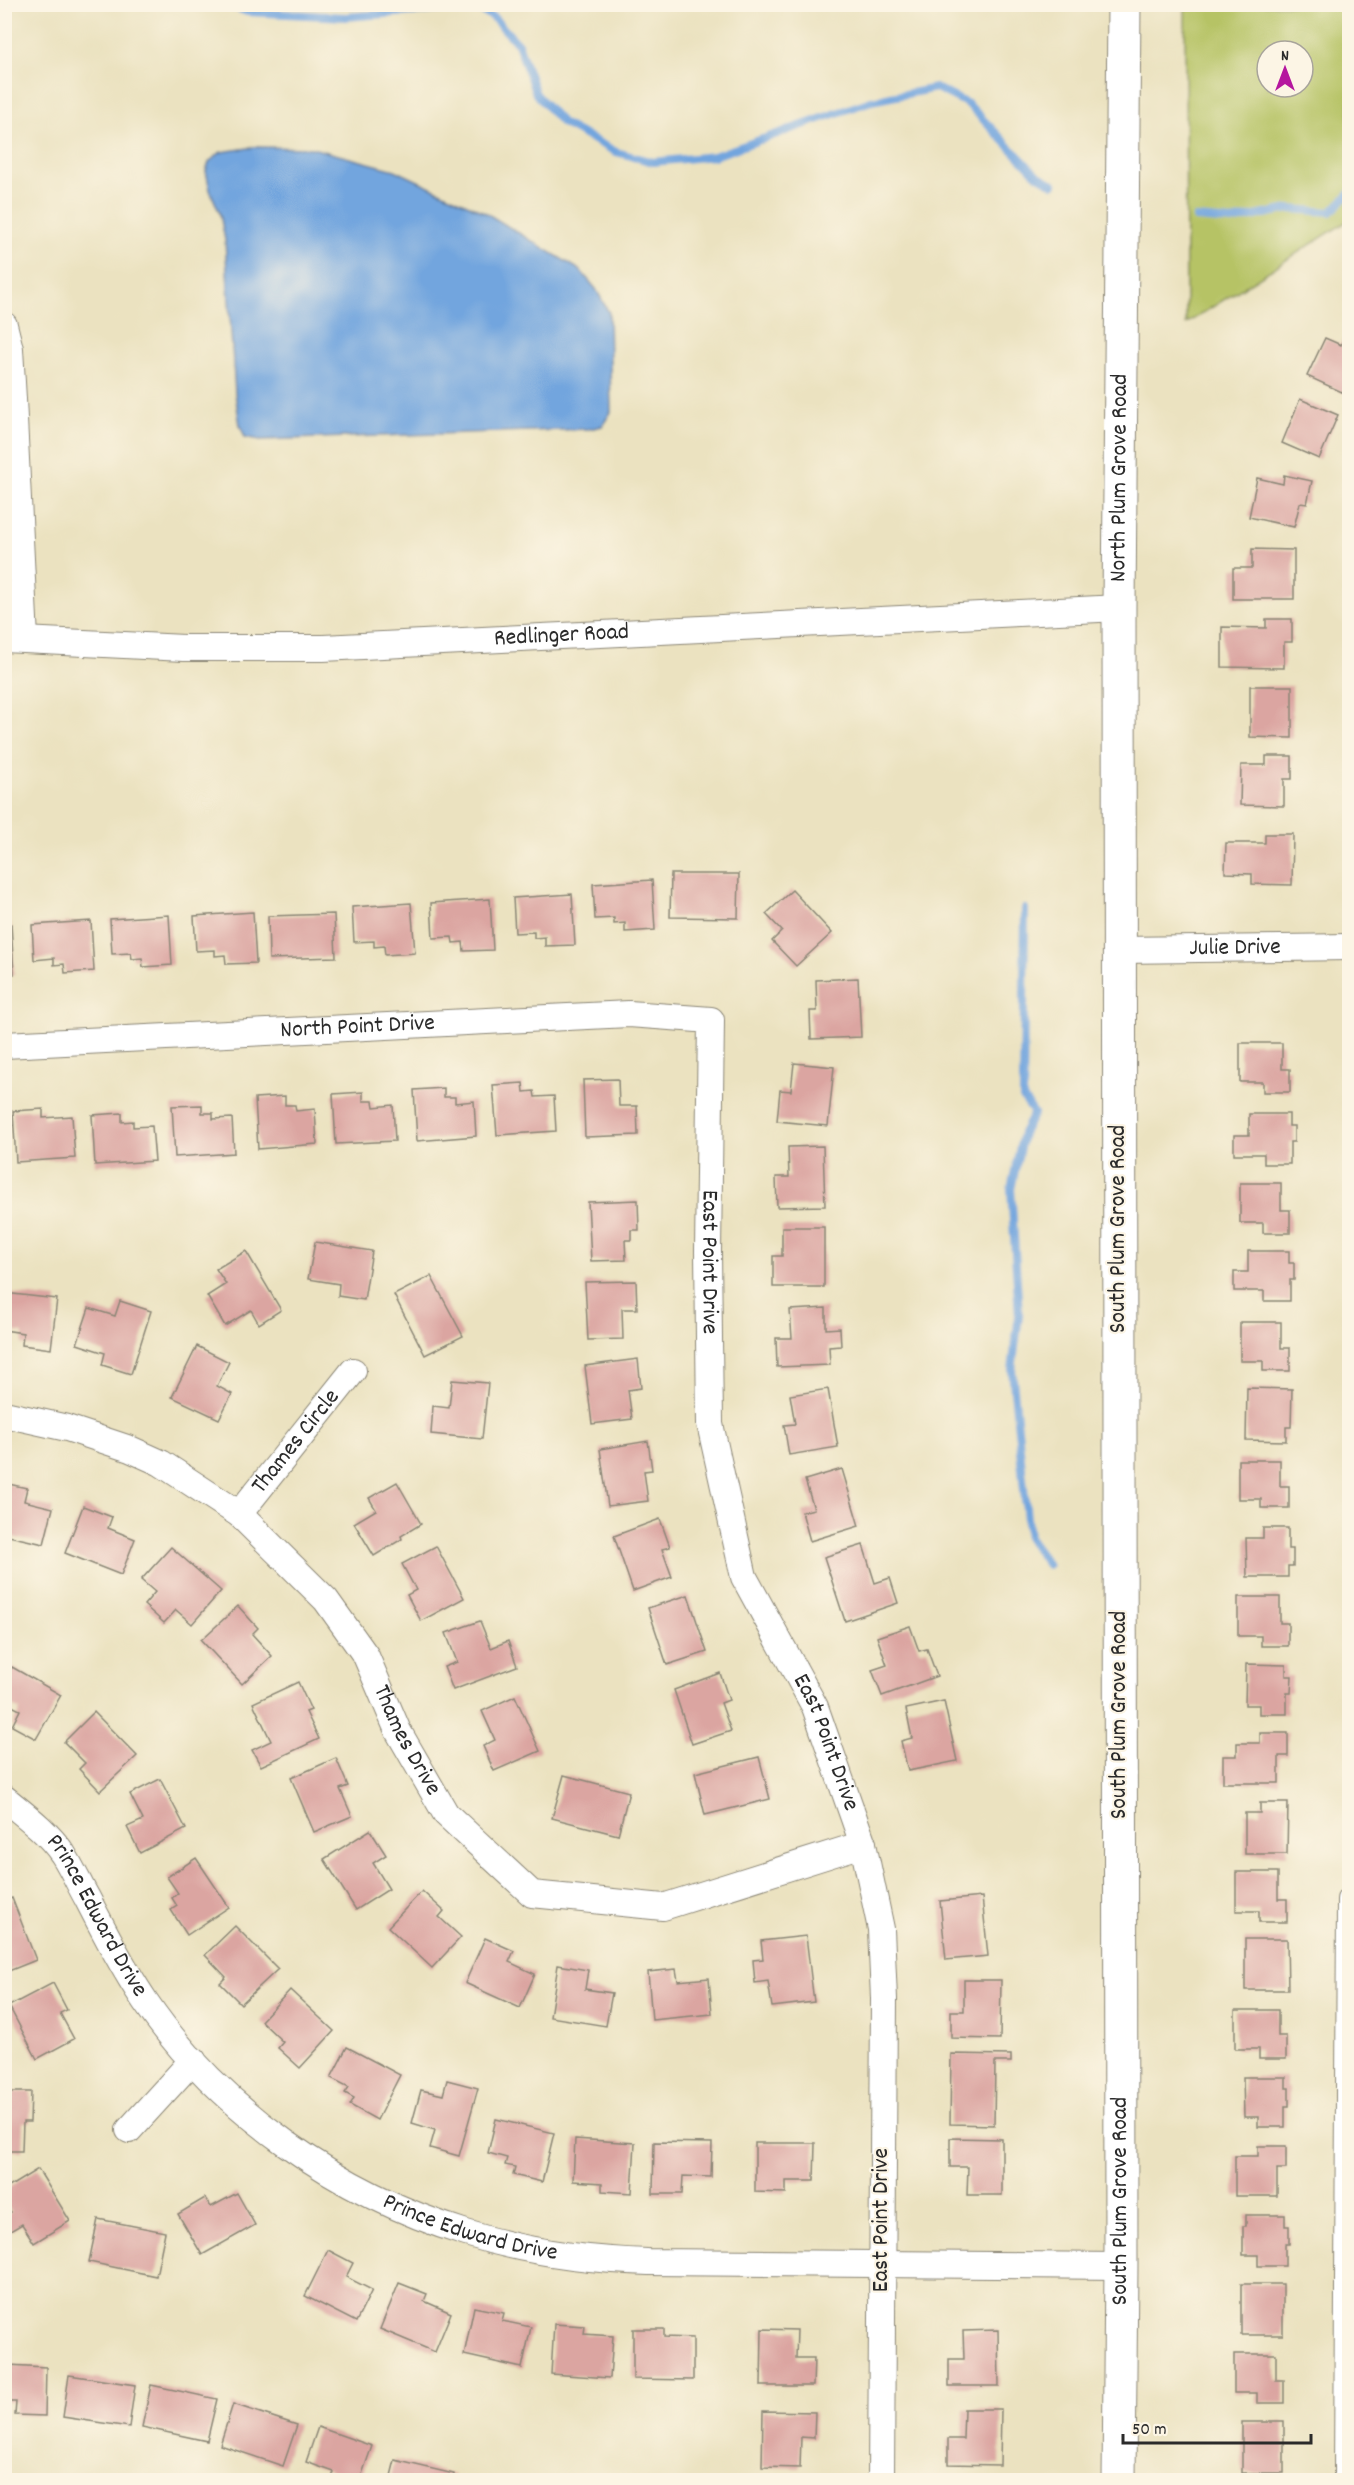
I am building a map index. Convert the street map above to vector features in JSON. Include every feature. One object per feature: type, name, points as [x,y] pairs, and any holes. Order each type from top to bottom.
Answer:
[{"type":"street","name":"North Plum Grove Road","points":[[1119,950],[1119,608],[1124,4]]},
{"type":"street","points":[[4,325],[10,349],[13,399],[15,639]]},
{"type":"street","name":"Redlinger Road","points":[[15,639],[184,648],[323,648],[1119,608]]},
{"type":"street","name":"Julie Drive","points":[[1119,950],[1350,947]]},
{"type":"street","name":"South Plum Grove Road","points":[[1119,950],[1121,2266],[1119,2481]]},
{"type":"street","name":"North Point Drive","points":[[4,1045],[629,1014],[711,1020]]},
{"type":"street","name":"East Point Drive","points":[[711,1020],[708,1251],[710,1424],[744,1577],[815,1707],[863,1844],[881,1941],[884,1999],[881,2481]]},
{"type":"street","name":"Thames Circle","points":[[239,1514],[352,1371]]},
{"type":"street","name":"Thames Drive","points":[[4,1414],[67,1428],[161,1462],[239,1514],[326,1600],[366,1656],[398,1731],[446,1814],[532,1894],[663,1907],[863,1844]]},
{"type":"street","name":"Prince Edward Drive","points":[[4,1798],[32,1820],[63,1854],[103,1929],[146,2001],[193,2060],[246,2113],[308,2159],[365,2192],[465,2233],[526,2249],[596,2259],[1121,2266]]},
{"type":"street","points":[[1347,2481],[1350,1900]]},
{"type":"street","points":[[129,2130],[193,2060]]},
{"type":"green space","points":[[1185,5],[1350,5],[1349,220],[1186,324]]},
{"type":"water","points":[[256,147],[312,148],[395,170],[486,213],[580,270],[596,289],[609,313],[611,412],[602,426],[589,429],[259,440],[245,437],[240,425],[235,393],[225,240],[220,214],[210,190],[206,171],[209,162],[221,152]]},
{"type":"building","points":[[1325,338],[1341,345],[1343,340],[1350,343],[1350,381],[1344,393],[1307,376]]},
{"type":"building","points":[[1300,399],[1338,415],[1319,459],[1282,443]]},
{"type":"building","points":[[1284,475],[1312,481],[1307,504],[1300,503],[1294,527],[1249,517],[1257,478],[1283,484]]},
{"type":"building","points":[[1252,549],[1294,550],[1294,599],[1233,599],[1233,568],[1252,568]]},
{"type":"building","points":[[1266,619],[1292,619],[1292,642],[1284,642],[1284,668],[1222,667],[1222,627],[1266,628]]},
{"type":"building","points":[[1250,686],[1292,686],[1292,738],[1250,737]]},
{"type":"building","points":[[1266,756],[1292,756],[1292,779],[1284,779],[1284,806],[1240,805],[1241,765],[1266,765]]},
{"type":"building","points":[[1265,834],[1293,834],[1292,885],[1252,884],[1252,874],[1225,873],[1226,843],[1265,843]]},
{"type":"building","points":[[671,874],[739,874],[738,918],[670,917]]},
{"type":"building","points":[[652,880],[655,930],[625,932],[625,923],[614,924],[614,918],[595,919],[593,884]]},
{"type":"building","points":[[792,890],[832,933],[796,966],[772,941],[782,931],[766,914]]},
{"type":"building","points":[[572,894],[575,945],[545,946],[545,937],[534,938],[534,932],[515,933],[513,898]]},
{"type":"building","points":[[490,899],[493,950],[464,951],[463,942],[453,943],[452,937],[433,938],[431,903]]},
{"type":"building","points":[[411,903],[415,953],[385,955],[384,946],[374,947],[374,941],[354,942],[352,907]]},
{"type":"building","points":[[253,912],[256,963],[226,964],[225,955],[215,956],[215,950],[196,951],[194,916]]},
{"type":"building","points":[[334,914],[336,957],[269,959],[268,916]]},
{"type":"building","points":[[169,915],[172,965],[143,967],[142,958],[132,959],[131,953],[112,954],[110,919]]},
{"type":"building","points":[[91,921],[94,971],[65,973],[64,964],[54,965],[54,958],[34,960],[32,925]]},
{"type":"building","points":[[11,924],[14,974],[4,975],[4,925]]},
{"type":"building","points":[[858,978],[861,1037],[811,1039],[810,1011],[817,1011],[816,980]]},
{"type":"building","points":[[1240,1043],[1282,1043],[1282,1069],[1290,1069],[1290,1092],[1263,1092],[1263,1082],[1240,1082]]},
{"type":"building","points":[[794,1063],[834,1067],[828,1126],[777,1121],[780,1090],[791,1091]]},
{"type":"building","points":[[618,1079],[619,1106],[637,1106],[638,1135],[585,1137],[583,1080]]},
{"type":"building","points":[[523,1083],[524,1092],[534,1091],[535,1097],[554,1096],[556,1131],[497,1135],[493,1085]]},
{"type":"building","points":[[444,1088],[444,1097],[455,1097],[455,1103],[474,1101],[476,1136],[417,1141],[414,1090]]},
{"type":"building","points":[[363,1092],[363,1101],[373,1101],[374,1107],[393,1105],[395,1141],[336,1144],[333,1094]]},
{"type":"building","points":[[285,1096],[285,1105],[295,1105],[296,1111],[315,1109],[317,1144],[258,1149],[255,1098]]},
{"type":"building","points":[[202,1105],[202,1113],[213,1113],[213,1119],[232,1118],[234,1153],[175,1157],[172,1106]]},
{"type":"building","points":[[43,1109],[43,1118],[72,1116],[75,1158],[16,1162],[13,1111]]},
{"type":"building","points":[[122,1113],[122,1122],[133,1121],[133,1127],[152,1126],[155,1161],[95,1165],[92,1115]]},
{"type":"building","points":[[1249,1114],[1289,1114],[1289,1126],[1294,1126],[1294,1142],[1290,1142],[1290,1164],[1264,1164],[1264,1154],[1234,1154],[1234,1135],[1249,1135]]},
{"type":"building","points":[[823,1146],[825,1206],[777,1207],[776,1177],[789,1177],[788,1147]]},
{"type":"building","points":[[1240,1183],[1281,1183],[1281,1210],[1290,1210],[1290,1233],[1263,1233],[1263,1223],[1240,1223]]},
{"type":"building","points":[[638,1200],[639,1230],[631,1230],[631,1240],[625,1240],[626,1260],[591,1261],[588,1202]]},
{"type":"building","points":[[782,1227],[824,1227],[824,1287],[773,1287],[773,1256],[782,1256]]},
{"type":"building","points":[[315,1242],[372,1251],[364,1300],[338,1296],[339,1284],[308,1279]]},
{"type":"building","points":[[246,1251],[281,1310],[259,1324],[251,1310],[225,1326],[207,1296],[226,1284],[216,1269]]},
{"type":"building","points":[[1248,1251],[1289,1251],[1289,1263],[1294,1263],[1294,1280],[1290,1280],[1290,1301],[1264,1301],[1264,1291],[1234,1291],[1234,1272],[1248,1272]]},
{"type":"building","points":[[431,1276],[463,1336],[425,1355],[394,1295]]},
{"type":"building","points":[[636,1281],[637,1309],[622,1309],[623,1339],[588,1340],[585,1282]]},
{"type":"building","points":[[4,1293],[57,1299],[51,1349],[22,1345],[23,1333],[4,1330]]},
{"type":"building","points":[[120,1301],[151,1311],[131,1374],[102,1365],[105,1353],[77,1344],[89,1308],[115,1316]]},
{"type":"building","points":[[826,1308],[826,1329],[840,1328],[841,1346],[829,1347],[830,1365],[777,1367],[776,1338],[792,1338],[790,1310]]},
{"type":"building","points":[[1240,1322],[1281,1322],[1281,1348],[1290,1348],[1290,1371],[1263,1371],[1263,1361],[1240,1361]]},
{"type":"building","points":[[197,1346],[229,1362],[217,1386],[232,1394],[219,1419],[172,1397]]},
{"type":"building","points":[[638,1359],[641,1388],[628,1390],[632,1419],[592,1424],[585,1366]]},
{"type":"building","points":[[452,1380],[488,1383],[482,1439],[431,1434],[433,1406],[449,1408]]},
{"type":"building","points":[[1247,1388],[1292,1389],[1291,1427],[1286,1427],[1286,1441],[1246,1440]]},
{"type":"building","points":[[828,1389],[838,1447],[789,1455],[784,1425],[795,1424],[790,1395]]},
{"type":"building","points":[[648,1441],[652,1470],[644,1471],[648,1501],[608,1506],[600,1449]]},
{"type":"building","points":[[1238,1460],[1280,1460],[1280,1486],[1289,1486],[1289,1508],[1261,1508],[1261,1499],[1238,1499]]},
{"type":"building","points":[[842,1469],[859,1526],[810,1541],[802,1512],[814,1509],[805,1480]]},
{"type":"building","points":[[397,1482],[421,1524],[374,1556],[354,1523],[376,1510],[369,1498]]},
{"type":"building","points":[[4,1483],[27,1488],[24,1501],[53,1508],[44,1544],[4,1535]]},
{"type":"building","points":[[83,1506],[112,1517],[108,1528],[135,1539],[121,1575],[65,1553]]},
{"type":"building","points":[[660,1519],[670,1547],[662,1549],[672,1577],[633,1591],[614,1536]]},
{"type":"building","points":[[1263,1528],[1288,1528],[1288,1549],[1293,1549],[1293,1566],[1288,1566],[1288,1577],[1247,1577],[1246,1538],[1263,1538]]},
{"type":"building","points":[[863,1545],[875,1583],[890,1578],[898,1603],[845,1621],[824,1557]]},
{"type":"building","points":[[436,1546],[464,1598],[421,1621],[407,1595],[416,1590],[402,1564]]},
{"type":"building","points":[[171,1547],[221,1591],[192,1624],[176,1610],[164,1623],[144,1605],[155,1592],[141,1580]]},
{"type":"building","points":[[688,1595],[707,1652],[667,1665],[648,1608]]},
{"type":"building","points":[[1238,1597],[1280,1597],[1280,1623],[1288,1623],[1288,1646],[1261,1646],[1261,1636],[1238,1636]]},
{"type":"building","points":[[238,1606],[258,1628],[252,1634],[272,1656],[242,1684],[201,1640]]},
{"type":"building","points":[[480,1621],[491,1648],[508,1641],[517,1666],[453,1690],[444,1667],[457,1662],[446,1633]]},
{"type":"building","points":[[910,1626],[919,1651],[927,1649],[937,1676],[882,1696],[872,1670],[887,1665],[877,1637]]},
{"type":"building","points":[[1246,1664],[1286,1665],[1286,1676],[1292,1676],[1291,1693],[1287,1693],[1287,1714],[1259,1714],[1259,1705],[1245,1705]]},
{"type":"building","points":[[12,1667],[61,1695],[36,1739],[12,1726],[20,1710],[4,1702],[4,1680]]},
{"type":"building","points":[[720,1673],[729,1700],[721,1703],[731,1731],[692,1744],[674,1690]]},
{"type":"building","points":[[298,1682],[311,1710],[306,1712],[319,1739],[261,1766],[252,1750],[271,1741],[253,1703]]},
{"type":"building","points":[[515,1696],[540,1751],[494,1771],[483,1746],[495,1740],[482,1711]]},
{"type":"building","points":[[944,1701],[957,1761],[908,1771],[901,1741],[912,1738],[906,1709]]},
{"type":"building","points":[[94,1712],[137,1756],[100,1791],[79,1769],[85,1763],[64,1742]]},
{"type":"building","points":[[1260,1733],[1288,1733],[1288,1756],[1279,1756],[1279,1783],[1223,1783],[1223,1756],[1237,1756],[1237,1743],[1260,1743]]},
{"type":"building","points":[[759,1757],[770,1799],[705,1815],[695,1773]]},
{"type":"building","points":[[336,1758],[348,1786],[340,1789],[352,1816],[314,1832],[291,1778]]},
{"type":"building","points":[[564,1775],[629,1792],[618,1835],[552,1818]]},
{"type":"building","points":[[160,1779],[186,1829],[140,1853],[127,1827],[143,1820],[130,1794]]},
{"type":"building","points":[[1260,1803],[1288,1803],[1287,1854],[1245,1854],[1245,1813],[1260,1813]]},
{"type":"building","points":[[370,1830],[386,1855],[373,1863],[389,1889],[356,1910],[324,1859]]},
{"type":"building","points":[[196,1858],[229,1907],[187,1935],[171,1910],[177,1906],[172,1898],[178,1893],[167,1877]]},
{"type":"building","points":[[1236,1872],[1278,1872],[1278,1899],[1287,1899],[1287,1922],[1259,1922],[1259,1911],[1236,1911]]},
{"type":"building","points":[[422,1891],[444,1911],[439,1917],[461,1937],[432,1968],[388,1927]]},
{"type":"building","points":[[982,1897],[988,1956],[946,1960],[940,1901]]},
{"type":"building","points":[[12,1898],[36,1960],[4,1973],[4,1901]]},
{"type":"building","points":[[235,1926],[278,1969],[241,2004],[220,1983],[226,1977],[205,1955]]},
{"type":"building","points":[[806,1936],[814,2002],[772,2007],[768,1981],[755,1983],[753,1960],[763,1959],[761,1941]]},
{"type":"building","points":[[485,1938],[514,1951],[509,1962],[535,1974],[520,2008],[465,1983]]},
{"type":"building","points":[[1245,1939],[1287,1939],[1288,1990],[1245,1990]]},
{"type":"building","points":[[558,1965],[588,1970],[585,1989],[612,1993],[606,2026],[550,2017]]},
{"type":"building","points":[[676,1969],[678,1981],[709,1978],[712,2014],[652,2020],[648,1972]]},
{"type":"building","points":[[964,1980],[1001,1980],[1000,2039],[951,2038],[951,2011],[964,2011]]},
{"type":"building","points":[[53,1983],[67,2010],[60,2013],[74,2039],[37,2059],[9,2006]]},
{"type":"building","points":[[290,1990],[334,2031],[300,2068],[278,2048],[283,2042],[261,2021]]},
{"type":"building","points":[[1235,2010],[1278,2010],[1278,2036],[1286,2036],[1286,2059],[1259,2059],[1259,2049],[1235,2049]]},
{"type":"building","points":[[347,2047],[400,2075],[377,2120],[350,2105],[354,2098],[345,2093],[349,2087],[331,2078]]},
{"type":"building","points":[[951,2054],[1011,2055],[1011,2062],[995,2062],[994,2125],[950,2124]]},
{"type":"building","points":[[1243,2077],[1286,2077],[1286,2088],[1289,2088],[1289,2106],[1285,2106],[1285,2127],[1258,2127],[1258,2117],[1244,2117]]},
{"type":"building","points":[[447,2080],[478,2088],[459,2156],[430,2148],[435,2130],[412,2123],[421,2090],[443,2095]]},
{"type":"building","points":[[4,2092],[31,2092],[30,2122],[23,2122],[22,2151],[4,2151]]},
{"type":"building","points":[[496,2119],[554,2133],[542,2182],[513,2175],[515,2167],[505,2165],[507,2158],[488,2153]]},
{"type":"building","points":[[950,2138],[1002,2139],[1002,2195],[967,2195],[968,2167],[950,2167]]},
{"type":"building","points":[[575,2139],[635,2143],[632,2193],[602,2191],[602,2183],[573,2181]]},
{"type":"building","points":[[654,2142],[712,2143],[711,2177],[683,2176],[682,2194],[653,2194]]},
{"type":"building","points":[[755,2143],[815,2143],[814,2181],[786,2181],[786,2193],[755,2192]]},
{"type":"building","points":[[1258,2146],[1286,2146],[1286,2169],[1277,2169],[1277,2196],[1235,2196],[1235,2156],[1258,2156]]},
{"type":"building","points":[[38,2169],[70,2221],[34,2243],[22,2224],[7,2233],[4,2228],[4,2216],[11,2212],[4,2202],[4,2190]]},
{"type":"building","points":[[237,2193],[255,2225],[202,2255],[178,2214],[205,2198],[211,2207]]},
{"type":"building","points":[[1246,2215],[1285,2215],[1285,2226],[1289,2226],[1289,2244],[1285,2244],[1285,2266],[1258,2266],[1258,2255],[1243,2255],[1243,2226],[1246,2226]]},
{"type":"building","points":[[98,2219],[165,2232],[156,2276],[89,2262]]},
{"type":"building","points":[[328,2250],[353,2263],[346,2277],[372,2290],[356,2322],[305,2296]]},
{"type":"building","points":[[399,2283],[427,2294],[424,2301],[451,2313],[435,2352],[380,2329]]},
{"type":"building","points":[[1241,2284],[1283,2284],[1283,2335],[1241,2335]]},
{"type":"building","points":[[474,2307],[504,2313],[502,2321],[531,2327],[522,2368],[464,2355]]},
{"type":"building","points":[[554,2324],[585,2326],[584,2334],[613,2336],[610,2378],[551,2374]]},
{"type":"building","points":[[633,2329],[664,2329],[664,2337],[693,2338],[693,2380],[633,2379]]},
{"type":"building","points":[[762,2329],[797,2330],[796,2358],[814,2358],[813,2386],[761,2386]]},
{"type":"building","points":[[998,2330],[999,2386],[949,2386],[949,2359],[964,2359],[963,2331]]},
{"type":"building","points":[[4,2342],[8,2342],[8,2365],[46,2367],[45,2416],[15,2415],[16,2402],[4,2402]]},
{"type":"building","points":[[1234,2354],[1276,2354],[1276,2380],[1284,2380],[1284,2403],[1257,2403],[1257,2393],[1234,2393]]},
{"type":"building","points":[[69,2375],[135,2385],[129,2427],[63,2417]]},
{"type":"building","points":[[151,2385],[217,2399],[207,2441],[142,2427]]},
{"type":"building","points":[[233,2404],[297,2425],[283,2466],[220,2445]]},
{"type":"building","points":[[964,2409],[1001,2409],[1000,2465],[948,2464],[948,2439],[963,2439]]},
{"type":"building","points":[[763,2411],[815,2412],[814,2438],[801,2437],[800,2468],[762,2467]]},
{"type":"building","points":[[1242,2422],[1284,2422],[1284,2473],[1242,2473]]},
{"type":"building","points":[[318,2427],[372,2446],[360,2480],[331,2480],[334,2472],[306,2462]]},
{"type":"building","points":[[395,2460],[454,2474],[453,2480],[390,2480]]},
{"type":"waterway","points":[[227,4],[247,12],[346,17],[472,7],[493,17],[518,44],[536,94],[562,123],[616,152],[653,162],[714,156],[871,101],[936,88],[968,104],[1037,175],[1053,184]]},
{"type":"waterway","points":[[1196,218],[1232,221],[1289,209],[1331,212],[1350,193]]},
{"type":"waterway","points":[[1025,909],[1023,1098],[1034,1113],[1023,1133],[1011,1189],[1019,1315],[1012,1370],[1029,1539],[1048,1565]]}]
